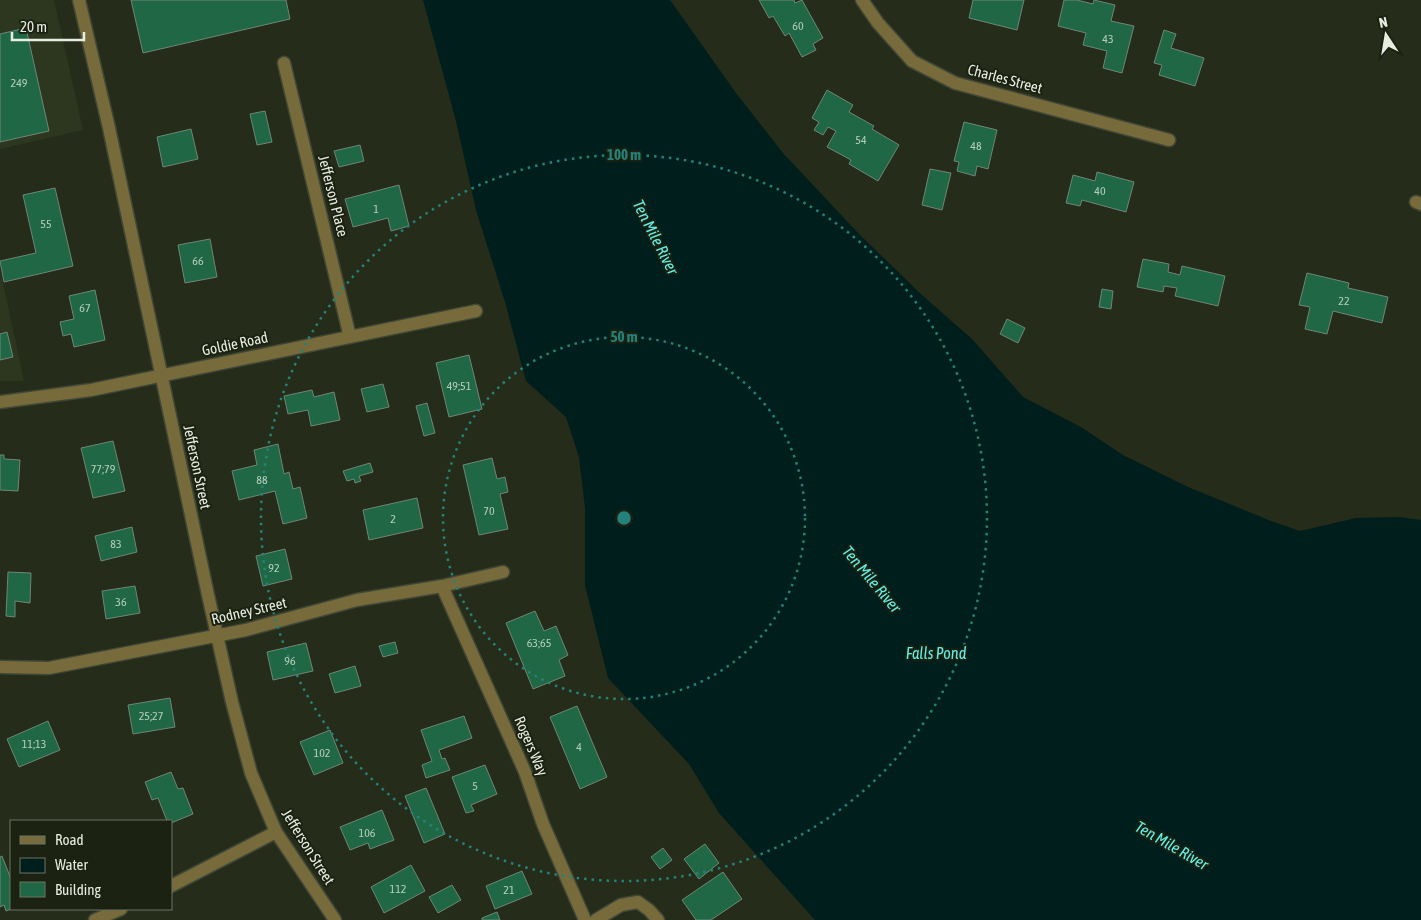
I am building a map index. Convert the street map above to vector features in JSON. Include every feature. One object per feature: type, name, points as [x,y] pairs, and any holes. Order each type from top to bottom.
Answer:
[{"type":"street","name":"Jefferson Street","points":[[80,0],[217,636],[250,773],[276,832],[334,920]]},
{"type":"street","name":"Charles Street","points":[[862,0],[878,23],[912,61],[955,83],[1169,140]]},
{"type":"street","name":"Jefferson Place","points":[[284,63],[350,337]]},
{"type":"street","name":"Goldie Road","points":[[0,402],[91,390],[476,312]]},
{"type":"street","name":"Rodney Street","points":[[0,667],[49,668],[246,630],[357,600],[442,586],[503,572]]},
{"type":"street","name":"Rogers Way","points":[[442,586],[525,772],[543,824],[585,920]]},
{"type":"street","points":[[172,885],[276,832]]},
{"type":"street","points":[[596,920],[621,905],[638,902],[658,920]]},
{"type":"street","points":[[95,920],[119,910]]},
{"type":"shaded area","points":[[0,0],[54,0],[83,130],[0,149]]},
{"type":"shaded area","points":[[0,269],[24,381],[0,381]]},
{"type":"water","name":"Falls Pond","points":[[423,0],[670,0],[736,93],[783,153],[859,234],[923,296],[972,339],[1023,397],[1081,427],[1123,455],[1188,487],[1300,531],[1356,518],[1399,517],[1421,520],[1421,920],[815,920],[719,813],[689,764],[608,678],[585,585],[585,508],[579,457],[566,417],[526,381],[505,302],[476,210],[456,121]]},
{"type":"building","points":[[131,0],[286,0],[290,19],[143,53]]},
{"type":"building","points":[[759,0],[794,0],[795,3],[802,0],[823,38],[813,44],[816,50],[802,57],[789,33],[785,36],[773,16],[769,18]]},
{"type":"building","points":[[973,0],[1024,0],[1017,30],[969,18]]},
{"type":"building","points":[[1064,0],[1077,0],[1093,4],[1094,0],[1115,5],[1111,21],[1134,26],[1122,73],[1103,68],[1107,51],[1083,45],[1086,33],[1058,26]]},
{"type":"building","points":[[26,28],[49,131],[0,142],[0,34]]},
{"type":"building","points":[[1164,30],[1176,34],[1171,48],[1204,58],[1195,86],[1159,75],[1162,65],[1154,63]]},
{"type":"building","points":[[827,90],[853,105],[849,112],[874,126],[872,129],[899,145],[878,181],[849,164],[851,160],[827,147],[836,131],[828,127],[823,135],[814,130],[819,122],[812,118]]},
{"type":"building","points":[[265,111],[272,142],[257,145],[250,114]]},
{"type":"building","points":[[964,122],[997,130],[988,169],[977,166],[975,176],[957,171],[959,162],[954,161]]},
{"type":"building","points":[[191,129],[198,159],[163,167],[157,137]]},
{"type":"building","points":[[360,145],[364,161],[339,167],[334,151]]},
{"type":"building","points":[[930,169],[951,173],[942,210],[922,205]]},
{"type":"building","points":[[1097,172],[1134,182],[1126,212],[1082,200],[1080,206],[1066,203],[1073,175],[1095,181]]},
{"type":"building","points":[[399,185],[409,226],[391,231],[388,218],[353,227],[345,199]]},
{"type":"building","points":[[55,188],[73,266],[4,282],[0,261],[36,253],[23,195]]},
{"type":"building","points":[[210,239],[217,277],[185,283],[178,245]]},
{"type":"building","points":[[1143,259],[1169,264],[1168,272],[1180,275],[1182,266],[1225,276],[1218,306],[1175,296],[1177,288],[1164,286],[1163,292],[1137,287]]},
{"type":"building","points":[[1307,273],[1349,283],[1348,288],[1388,297],[1382,323],[1333,311],[1327,334],[1305,329],[1310,307],[1299,305]]},
{"type":"building","points":[[1102,289],[1113,291],[1111,309],[1099,307]]},
{"type":"building","points":[[95,290],[105,340],[74,347],[71,334],[63,336],[60,322],[74,319],[69,296]]},
{"type":"building","points":[[1007,319],[1025,328],[1018,343],[1000,334]]},
{"type":"building","points":[[7,332],[13,357],[0,360],[0,334]]},
{"type":"building","points":[[469,355],[482,409],[449,417],[436,363]]},
{"type":"building","points":[[383,384],[389,407],[367,412],[361,389]]},
{"type":"building","points":[[312,390],[314,397],[334,392],[340,420],[311,426],[308,410],[288,414],[284,396]]},
{"type":"building","points":[[427,403],[435,433],[424,436],[416,406]]},
{"type":"building","points":[[113,441],[125,491],[93,498],[81,448]]},
{"type":"building","points":[[278,444],[284,474],[289,472],[293,489],[300,487],[307,518],[283,524],[275,491],[239,500],[232,471],[257,465],[254,450]]},
{"type":"building","points":[[0,455],[4,455],[4,459],[20,460],[18,491],[0,490]]},
{"type":"building","points":[[492,458],[497,479],[505,477],[508,492],[500,494],[508,529],[479,535],[463,465]]},
{"type":"building","points":[[370,463],[373,472],[359,476],[361,481],[355,483],[354,479],[347,481],[343,471]]},
{"type":"building","points":[[417,498],[423,528],[369,540],[363,510]]},
{"type":"building","points":[[132,527],[137,552],[101,561],[95,536]]},
{"type":"building","points":[[285,549],[292,579],[263,586],[256,556]]},
{"type":"building","points":[[8,572],[31,573],[30,603],[15,601],[15,617],[6,616]]},
{"type":"building","points":[[135,586],[140,613],[106,619],[102,591]]},
{"type":"building","points":[[535,611],[544,631],[556,626],[568,655],[559,660],[565,676],[533,689],[506,623]]},
{"type":"building","points":[[395,642],[398,653],[383,657],[379,646]]},
{"type":"building","points":[[306,643],[313,671],[273,680],[267,652]]},
{"type":"building","points":[[355,666],[361,686],[335,693],[329,674]]},
{"type":"building","points":[[170,698],[175,727],[133,734],[128,705]]},
{"type":"building","points":[[577,706],[607,777],[580,789],[550,717]]},
{"type":"building","points":[[464,716],[472,738],[439,750],[442,759],[445,758],[450,770],[426,778],[422,765],[432,761],[421,730]]},
{"type":"building","points":[[48,721],[60,750],[19,767],[7,739]]},
{"type":"building","points":[[330,730],[343,763],[314,775],[300,742]]},
{"type":"building","points":[[485,765],[497,794],[471,805],[474,811],[466,813],[452,777]]},
{"type":"building","points":[[171,772],[178,789],[183,788],[193,814],[172,823],[172,820],[167,820],[158,798],[152,800],[145,782]]},
{"type":"building","points":[[426,788],[445,834],[424,843],[405,796]]},
{"type":"building","points":[[382,810],[394,840],[370,849],[368,843],[350,850],[340,827]]},
{"type":"building","points":[[705,844],[719,863],[699,879],[684,859]]},
{"type":"building","points":[[663,848],[672,860],[660,869],[651,857]]},
{"type":"building","points":[[2,856],[10,876],[10,909],[6,911],[4,905],[0,907],[0,857]]},
{"type":"building","points":[[411,865],[425,891],[384,913],[371,887]]},
{"type":"building","points":[[522,871],[532,894],[495,909],[486,886]]},
{"type":"building","points":[[723,872],[742,899],[711,920],[696,920],[682,900]]},
{"type":"building","points":[[452,885],[461,900],[438,913],[429,897]]},
{"type":"building","points":[[497,912],[500,920],[482,920],[482,918]]},
{"type":"water label","name":"Ten Mile River","points":[[656,237]]},
{"type":"water label","name":"Ten Mile River","points":[[872,579]]},
{"type":"water label","name":"Ten Mile River","points":[[1172,845]]}]
